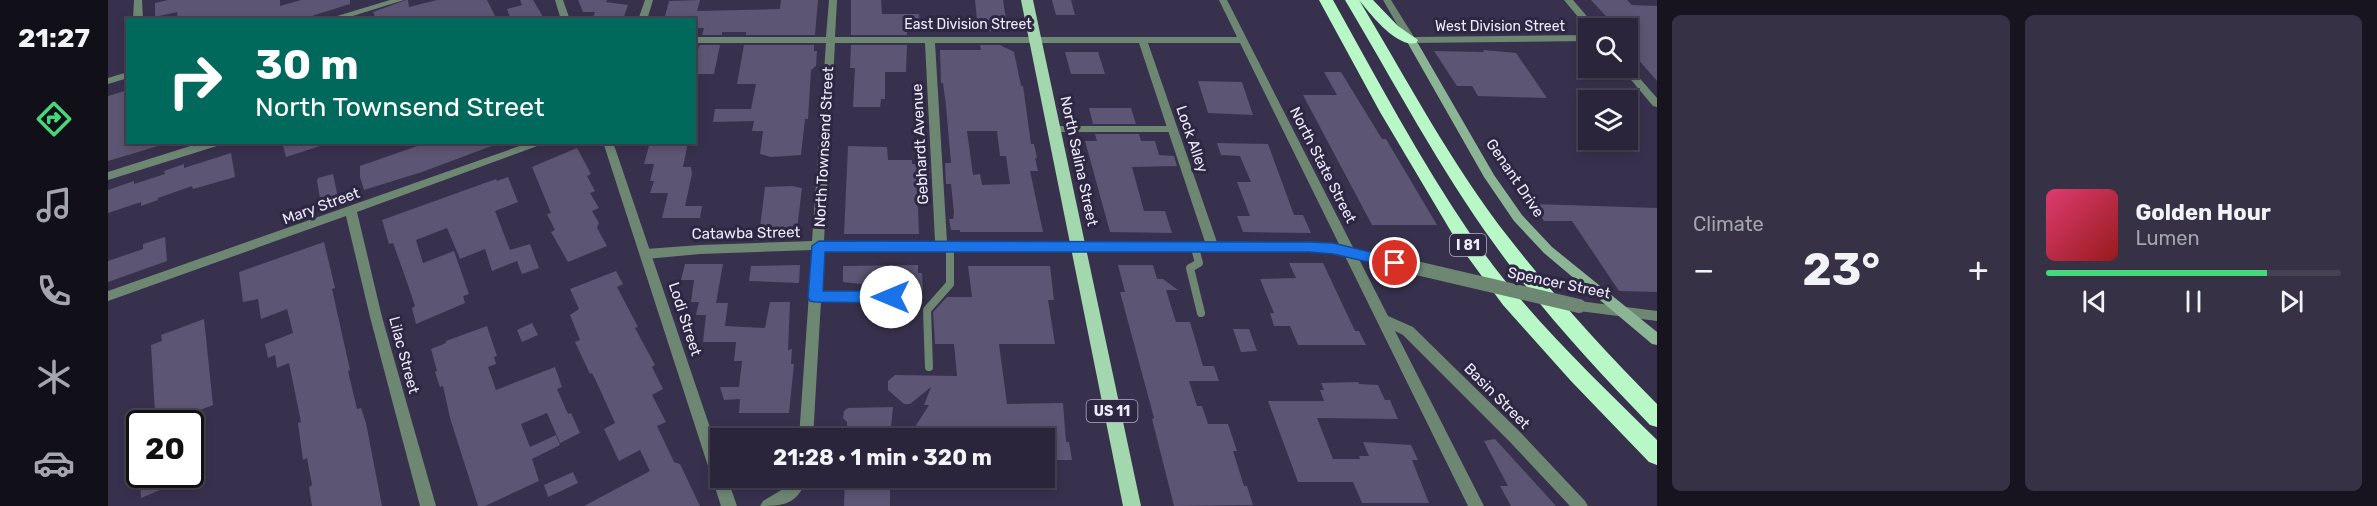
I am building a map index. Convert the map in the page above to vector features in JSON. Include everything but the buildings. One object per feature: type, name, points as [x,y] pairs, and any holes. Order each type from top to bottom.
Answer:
[{"type":"highway","name":"I 81","points":[[1326,0],[1388,112],[1465,240],[1518,308],[1578,375],[1657,455]]},
{"type":"highway","name":"I 81","points":[[1352,0],[1460,180],[1502,242],[1587,346],[1657,418]]},
{"type":"highway","points":[[1366,0],[1393,29],[1411,40]]},
{"type":"main road","name":"North Salina Street","points":[[1027,0],[1132,506]]},
{"type":"main road","name":"Genant Drive","points":[[1411,40],[1490,177],[1518,218],[1548,250],[1657,340]]},
{"type":"street","points":[[138,0],[138,18]]},
{"type":"street","points":[[335,18],[400,0]]},
{"type":"street","points":[[560,0],[565,18]]},
{"type":"street","points":[[643,18],[649,0]]},
{"type":"street","name":"North Townsend Street","points":[[807,428],[833,0]]},
{"type":"street","name":"North State Street","points":[[1223,0],[1476,506]]},
{"type":"street","name":"Genant Drive","points":[[1387,0],[1411,40]]},
{"type":"street","points":[[1568,0],[1584,18]]},
{"type":"street","name":"West Division Street","points":[[1411,40],[1578,38]]},
{"type":"street","name":"Gebhardt Avenue","points":[[930,39],[945,247]]},
{"type":"street","name":"Lock Alley","points":[[1142,39],[1213,248]]},
{"type":"street","name":"East Division Street","points":[[696,40],[1241,40]]},
{"type":"street","points":[[108,81],[126,76]]},
{"type":"street","points":[[1636,78],[1652,94],[1657,104]]},
{"type":"street","points":[[108,176],[210,144]]},
{"type":"street","name":"Mary Street","points":[[108,296],[351,212],[538,144]]},
{"type":"street","name":"Lodi Street","points":[[609,144],[729,506]]},
{"type":"street","name":"Lilac Street","points":[[351,212],[376,317],[428,506]]},
{"type":"street","name":"Catawba Street","points":[[646,254],[691,249],[819,246],[1309,247],[1350,252]]},
{"type":"street","name":"Spencer Street","points":[[1350,252],[1579,306],[1657,316]]},
{"type":"street","name":"Basin Street","points":[[1383,320],[1408,331],[1515,437],[1580,506]]},
{"type":"street","points":[[768,506],[795,488]]},
{"type":"lane","points":[[1054,129],[1173,129]]},
{"type":"lane","points":[[929,367],[927,310],[950,284],[945,247]]},
{"type":"lane","points":[[1195,248],[1199,263],[1190,268],[1201,313]]},
{"type":"lane","points":[[815,297],[891,297]]},
{"type":"route","points":[[891,297],[815,297],[819,246],[1309,247],[1333,248],[1395,263]]}]
